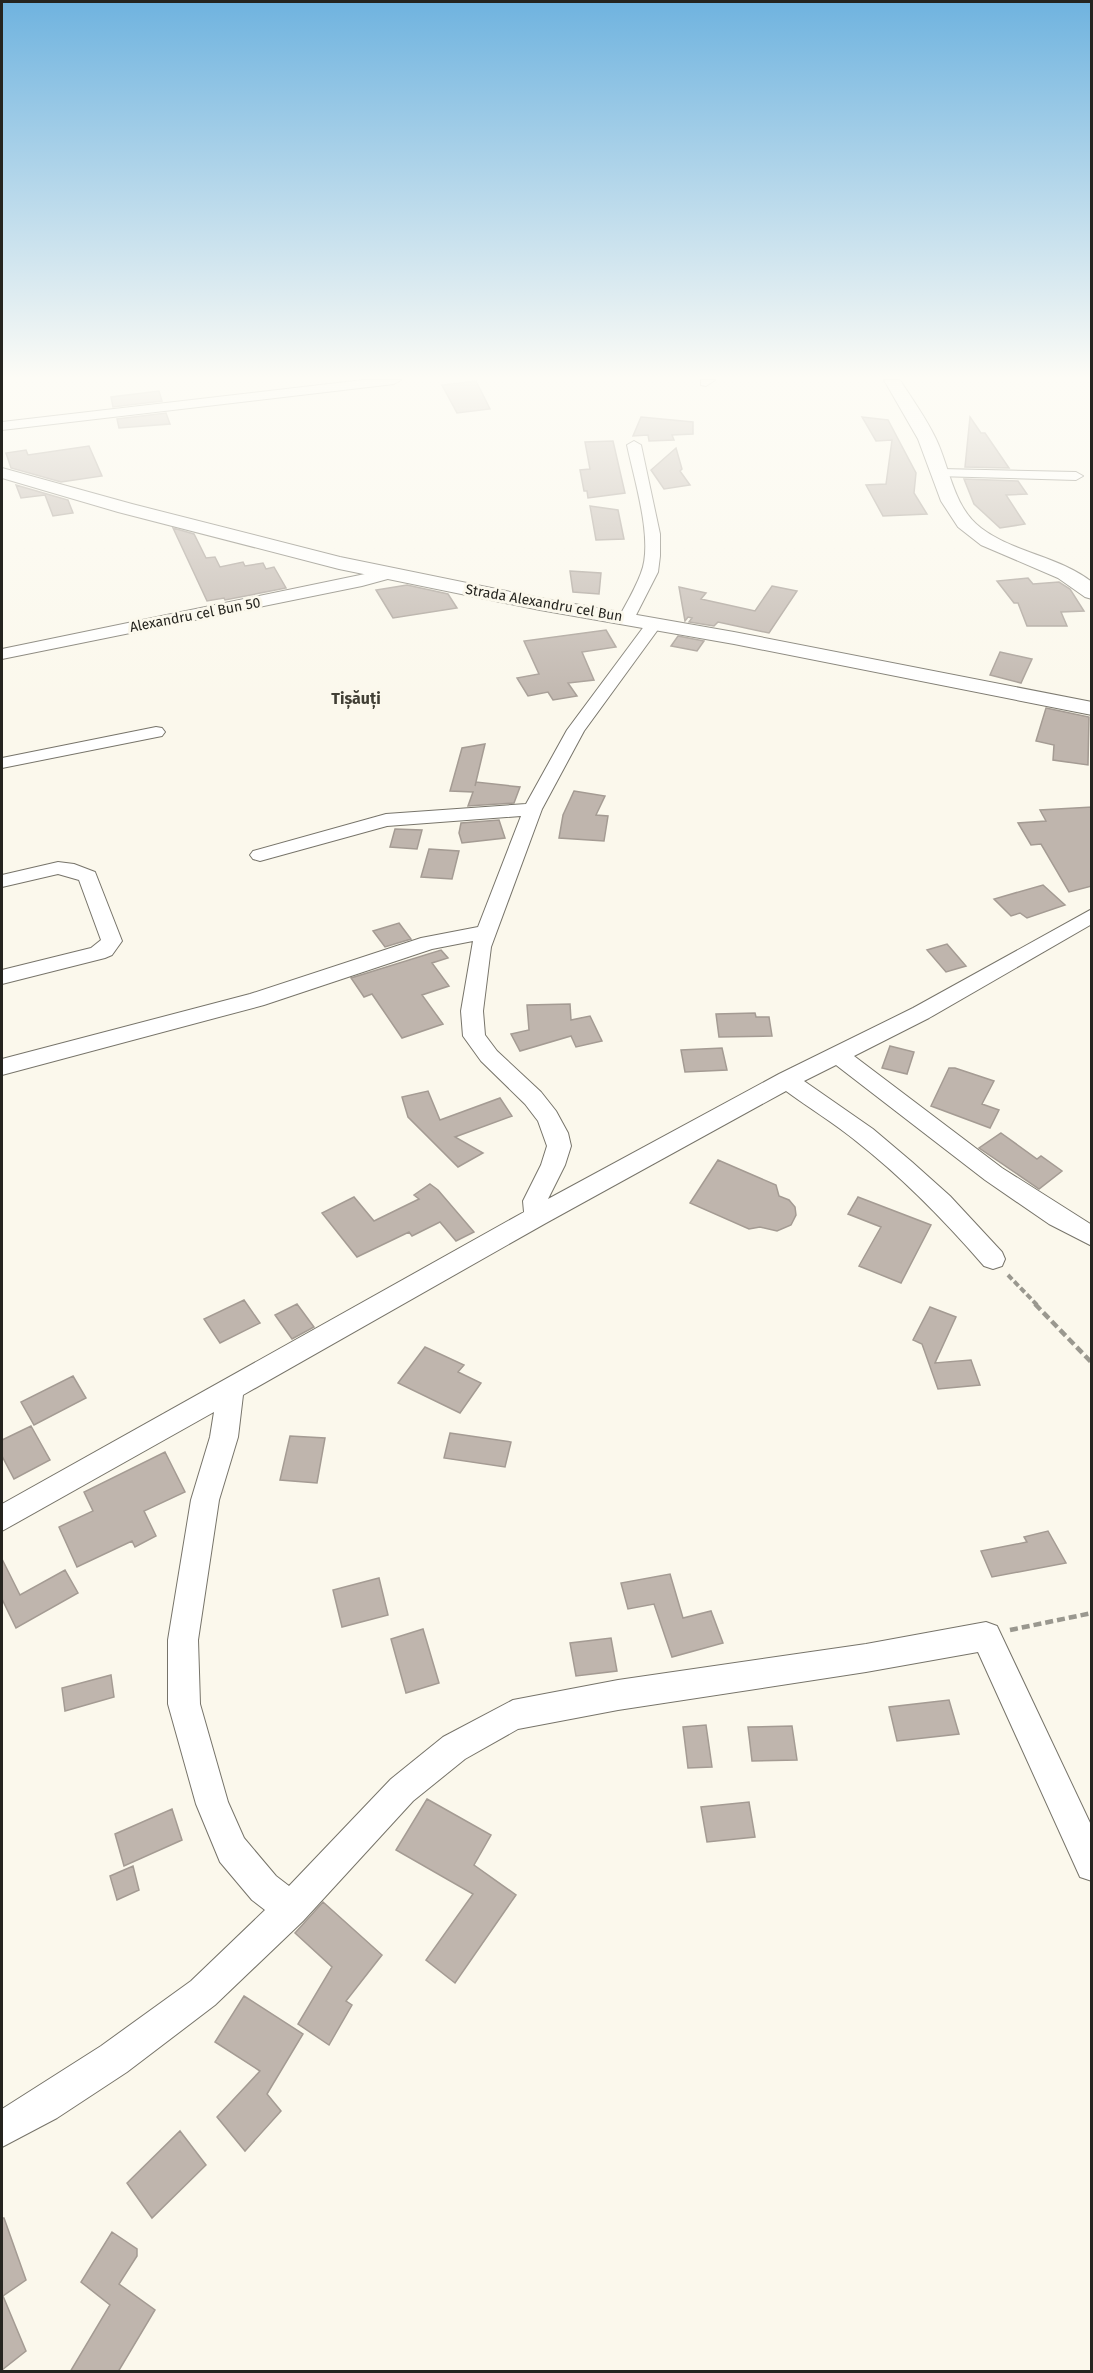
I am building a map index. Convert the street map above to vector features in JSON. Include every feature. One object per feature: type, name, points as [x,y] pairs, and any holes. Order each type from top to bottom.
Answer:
[{"type":"street","name":"Strada Alexandru cel Bun","points":[[66,491],[200,528],[389,574],[1092,709]]},
{"type":"street","points":[[626,619],[650,572],[652,556],[652,534],[641,491]]},
{"type":"street","points":[[946,491],[957,514],[974,532],[1060,572],[1092,592]]},
{"type":"street","name":"Alexandru cel Bun 50","points":[[2,654],[362,582],[389,574]]},
{"type":"street","points":[[537,1216],[535,1201],[553,1165],[558,1146],[556,1132],[533,1098],[489,1056],[474,1036],[472,1011],[485,932],[533,809],[576,730],[654,624]]},
{"type":"street","points":[[2,763],[156,732]]},
{"type":"street","points":[[260,855],[386,820],[533,809]]},
{"type":"street","points":[[2,881],[58,868],[67,868],[88,876],[112,941],[105,950],[2,977]]},
{"type":"street","points":[[2,1518],[537,1216],[787,1080],[992,974],[1092,915]]},
{"type":"street","points":[[2,1068],[256,1000],[428,944],[485,932]]},
{"type":"street","points":[[838,1055],[967,1157],[1040,1207],[1092,1237]]},
{"type":"street","points":[[787,1080],[843,1119],[916,1179],[943,1203],[993,1259]]},
{"type":"street","points":[[231,1388],[224,1437],[205,1500],[183,1640],[184,1704],[212,1804],[232,1850],[264,1887],[291,1910]]},
{"type":"street","points":[[2,2129],[44,2105],[114,2059],[203,1993],[291,1910],[402,1790],[454,1748],[513,1715],[618,1695],[866,1658],[986,1636],[1092,1865]]},
{"type":"path","points":[[993,1259],[1092,1363]]},
{"type":"path","points":[[986,1636],[1092,1613]]},
{"type":"building","points":[[18,491],[36,491],[68,500],[73,513],[53,516],[45,495],[21,498]]},
{"type":"building","points":[[584,491],[624,491],[625,493],[588,498],[587,491]]},
{"type":"building","points":[[869,491],[914,491],[927,514],[883,516]]},
{"type":"building","points":[[969,491],[1025,491],[1027,494],[1006,495],[1025,524],[1000,528],[974,504]]},
{"type":"building","points":[[590,506],[618,510],[624,539],[596,540]]},
{"type":"building","points":[[173,528],[194,534],[206,558],[215,557],[220,567],[243,562],[245,566],[263,563],[266,569],[274,567],[286,588],[225,600],[224,598],[207,601]]},
{"type":"building","points":[[570,571],[601,573],[599,594],[573,592]]},
{"type":"building","points":[[1028,578],[1033,584],[1059,582],[1070,589],[1084,611],[1061,612],[1067,626],[1027,626],[1018,603],[1014,603],[997,581]]},
{"type":"building","points":[[407,585],[448,594],[457,608],[393,618],[376,590]]},
{"type":"building","points":[[772,586],[797,591],[769,633],[718,622],[714,626],[689,622],[692,618],[688,617],[685,621],[679,587],[706,593],[701,599],[755,611]]},
{"type":"building","points":[[606,630],[616,647],[582,652],[594,680],[568,683],[577,696],[553,700],[548,692],[528,696],[517,678],[539,674],[524,641]]},
{"type":"building","points":[[678,636],[704,641],[697,651],[671,646]]},
{"type":"building","points":[[1000,652],[1032,659],[1021,683],[990,675]]},
{"type":"building","points":[[1046,708],[1089,717],[1088,765],[1053,760],[1054,745],[1036,741]]},
{"type":"building","points":[[485,744],[475,786],[476,782],[520,787],[514,803],[468,806],[473,792],[450,791],[462,748]]},
{"type":"building","points":[[574,791],[605,796],[596,815],[608,816],[604,841],[559,838],[563,815]]},
{"type":"building","points":[[1092,807],[1092,886],[1069,892],[1041,844],[1031,845],[1018,823],[1046,821],[1040,810]]},
{"type":"building","points":[[499,820],[505,838],[462,843],[459,833],[461,823]]},
{"type":"building","points":[[395,829],[422,830],[417,849],[390,847]]},
{"type":"building","points":[[429,849],[459,851],[452,879],[421,877]]},
{"type":"building","points":[[1043,885],[1065,905],[1027,918],[1020,913],[1011,916],[994,899]]},
{"type":"building","points":[[399,923],[411,939],[385,947],[373,931]]},
{"type":"building","points":[[947,944],[966,966],[946,972],[927,950]]},
{"type":"building","points":[[441,950],[448,958],[432,963],[449,986],[422,995],[443,1024],[402,1038],[372,994],[364,997],[351,978]]},
{"type":"building","points":[[570,1004],[571,1020],[590,1016],[602,1041],[576,1047],[571,1036],[520,1051],[511,1034],[529,1030],[527,1005]]},
{"type":"building","points":[[755,1013],[756,1017],[769,1017],[772,1036],[719,1037],[716,1014]]},
{"type":"building","points":[[890,1046],[914,1052],[907,1074],[882,1068]]},
{"type":"building","points":[[722,1048],[727,1070],[685,1072],[681,1050]]},
{"type":"building","points":[[949,1068],[994,1081],[982,1104],[999,1110],[990,1128],[931,1106]]},
{"type":"building","points":[[428,1091],[440,1120],[500,1098],[512,1116],[455,1137],[483,1153],[458,1167],[408,1117],[402,1097]]},
{"type":"building","points":[[1001,1133],[1037,1159],[1041,1156],[1062,1171],[1039,1189],[979,1148]]},
{"type":"building","points":[[718,1160],[776,1185],[779,1196],[789,1200],[795,1207],[796,1215],[791,1225],[777,1231],[760,1227],[749,1229],[690,1203]]},
{"type":"building","points":[[430,1184],[438,1190],[474,1232],[456,1241],[440,1222],[412,1236],[409,1232],[357,1257],[322,1213],[354,1197],[374,1221],[419,1199],[414,1195]]},
{"type":"building","points":[[858,1197],[931,1225],[901,1283],[859,1266],[881,1227],[848,1214]]},
{"type":"building","points":[[244,1300],[260,1323],[220,1343],[204,1319]]},
{"type":"building","points":[[297,1304],[314,1327],[292,1339],[275,1315]]},
{"type":"building","points":[[930,1307],[956,1317],[935,1363],[971,1360],[980,1385],[938,1389],[922,1344],[913,1340]]},
{"type":"building","points":[[425,1347],[464,1365],[458,1372],[481,1383],[460,1413],[398,1383]]},
{"type":"building","points":[[73,1376],[86,1398],[34,1425],[21,1402]]},
{"type":"building","points":[[31,1426],[50,1460],[14,1479],[2,1456],[2,1440]]},
{"type":"building","points":[[450,1433],[511,1442],[505,1467],[444,1458]]},
{"type":"building","points":[[290,1436],[325,1438],[317,1483],[280,1480]]},
{"type":"building","points":[[165,1452],[185,1492],[144,1511],[156,1536],[135,1547],[132,1541],[77,1567],[59,1527],[93,1511],[84,1492]]},
{"type":"building","points":[[1048,1531],[1066,1563],[992,1577],[981,1551],[1027,1542],[1024,1537]]},
{"type":"building","points":[[2,1559],[20,1595],[65,1570],[78,1593],[16,1628],[2,1599]]},
{"type":"building","points":[[670,1574],[683,1618],[711,1611],[723,1643],[672,1657],[654,1604],[628,1609],[621,1583]]},
{"type":"building","points":[[379,1578],[388,1615],[342,1627],[333,1590]]},
{"type":"building","points":[[423,1629],[439,1683],[406,1693],[391,1639]]},
{"type":"building","points":[[611,1638],[617,1671],[576,1676],[570,1643]]},
{"type":"building","points":[[111,1675],[114,1697],[65,1711],[62,1688]]},
{"type":"building","points":[[949,1700],[959,1734],[897,1741],[889,1707]]},
{"type":"building","points":[[706,1725],[712,1767],[688,1768],[683,1727]]},
{"type":"building","points":[[792,1726],[797,1760],[752,1761],[748,1727]]},
{"type":"building","points":[[427,1799],[491,1835],[474,1865],[516,1895],[455,1983],[426,1960],[473,1894],[396,1850]]},
{"type":"building","points":[[749,1802],[755,1837],[707,1842],[701,1807]]},
{"type":"building","points":[[172,1809],[182,1840],[124,1866],[115,1834]]},
{"type":"building","points":[[133,1866],[139,1890],[117,1900],[110,1876]]},
{"type":"building","points":[[323,1902],[382,1955],[346,2001],[352,2005],[329,2045],[298,2024],[332,1967],[295,1933]]},
{"type":"building","points":[[244,1996],[303,2034],[267,2094],[281,2111],[245,2151],[217,2117],[260,2071],[215,2042]]},
{"type":"building","points":[[180,2131],[206,2165],[152,2218],[127,2183]]},
{"type":"building","points":[[2,2218],[4,2218],[26,2280],[3,2296],[26,2351],[2,2370]]},
{"type":"building","points":[[112,2232],[137,2249],[137,2256],[119,2284],[155,2310],[118,2372],[70,2372],[110,2305],[81,2282]]},
{"type":"district","name":"Tișăuți","points":[[356,698]]}]
